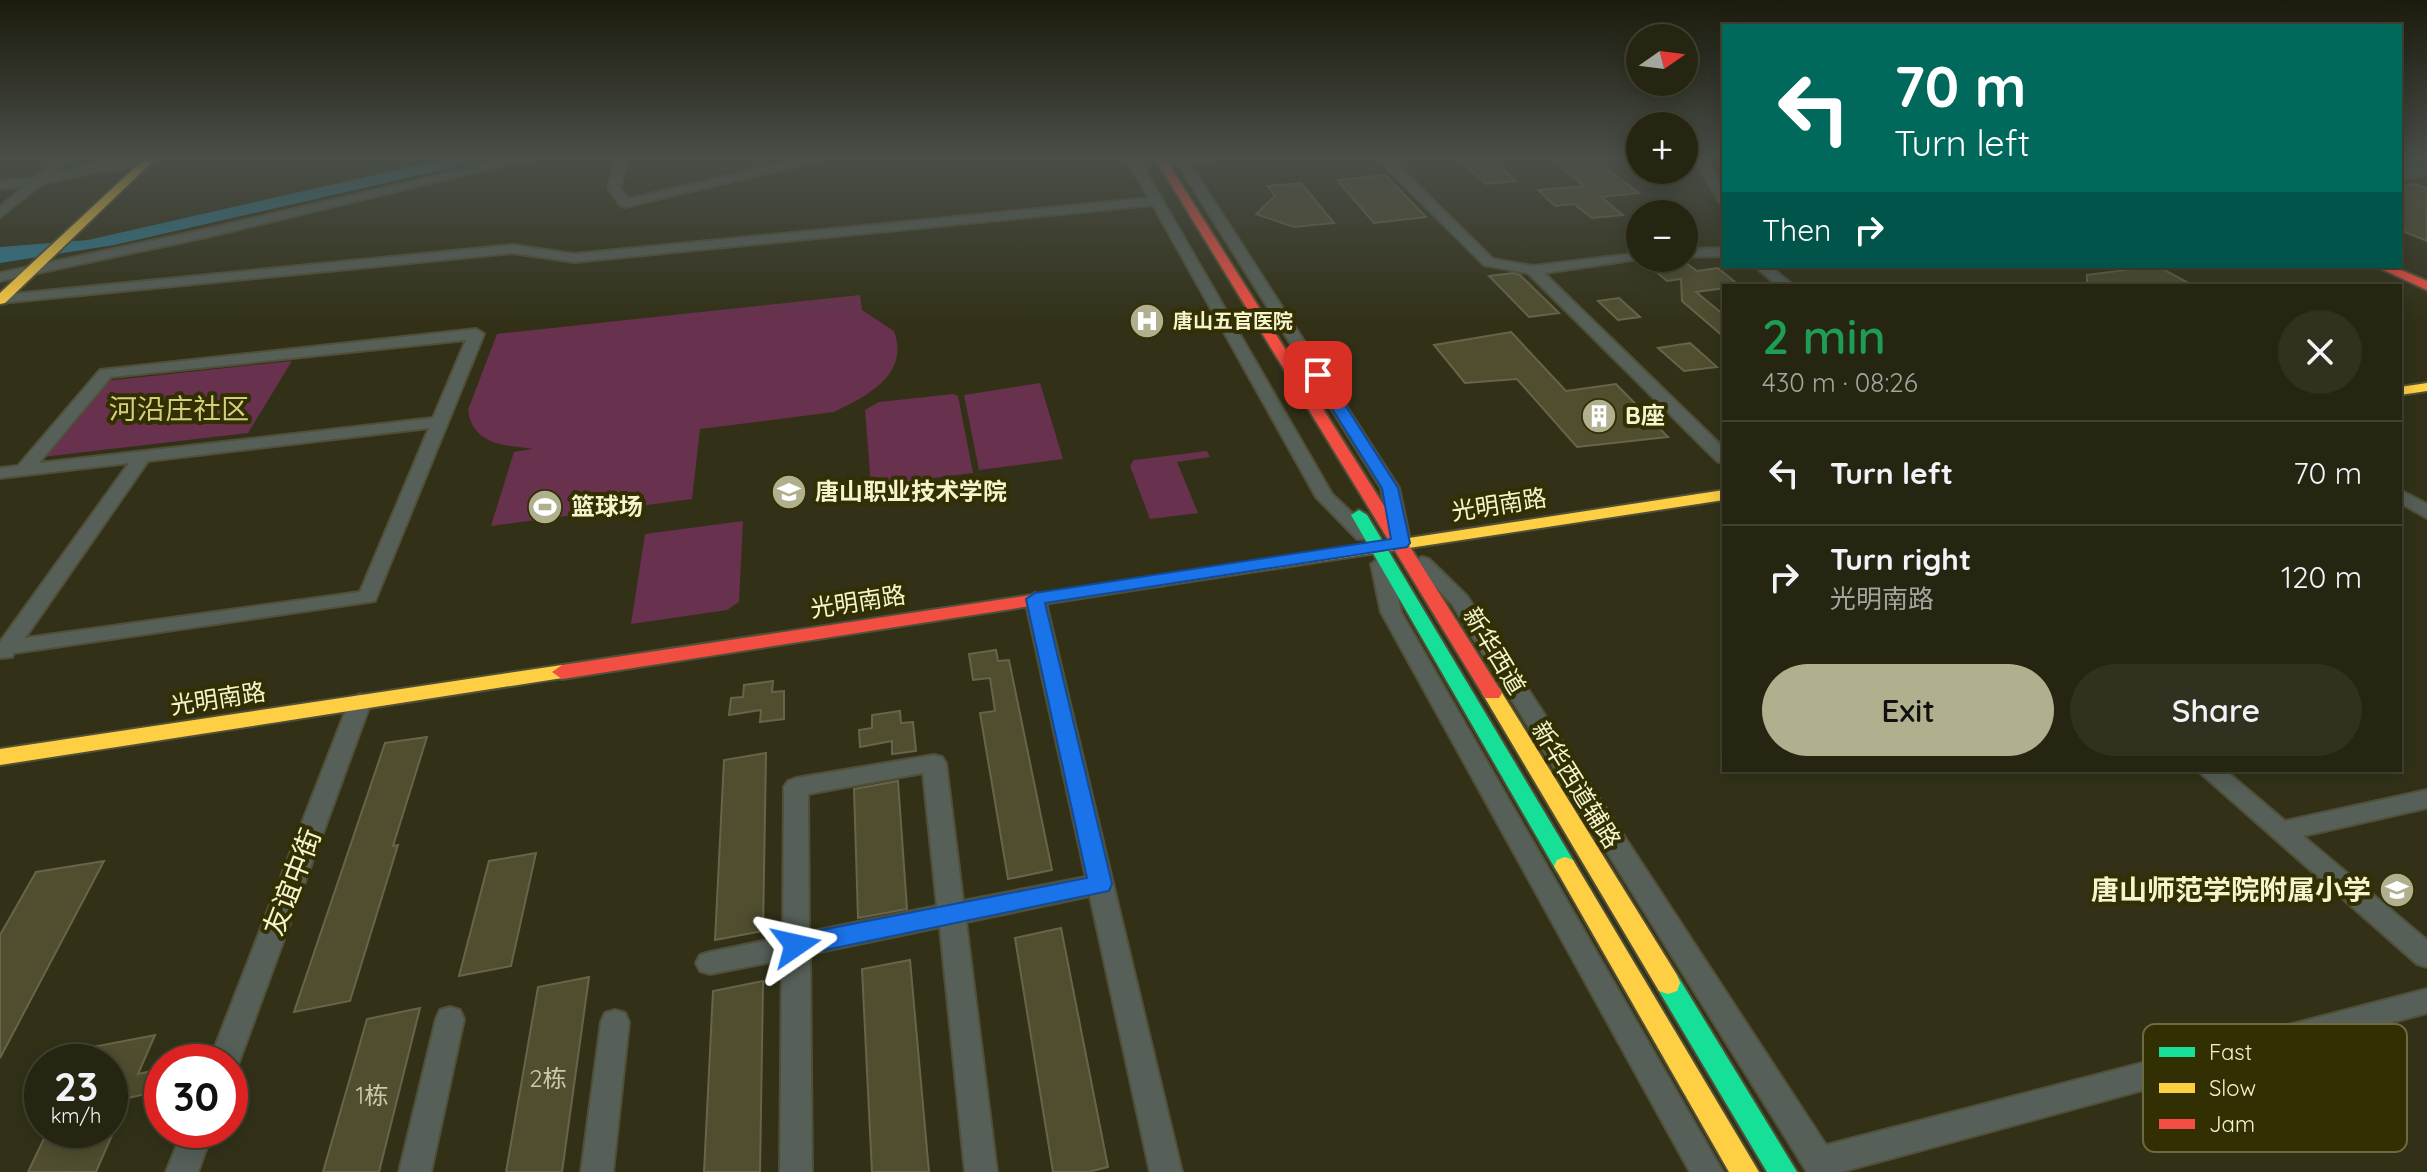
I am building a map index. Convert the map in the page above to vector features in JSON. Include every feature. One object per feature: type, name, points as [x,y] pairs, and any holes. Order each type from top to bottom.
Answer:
[{"type":"main road","points":[[1,300],[41,267],[94,213]]},
{"type":"main road","name":"新华西道","points":[[1197,213],[1745,1172]]},
{"type":"main road","points":[[2386,268],[2427,286]]},
{"type":"main road","points":[[2402,391],[2427,387]]},
{"type":"main road","name":"光明南路","points":[[0,757],[1722,495]]},
{"type":"main road","name":"新华西道","points":[[1389,545],[1783,1172]]},
{"type":"street","points":[[0,277],[284,213]]},
{"type":"street","points":[[1,300],[513,249],[574,258],[1037,213]]},
{"type":"street","name":"新华西道辅路","points":[[1164,213],[1325,497],[1460,600],[1822,1167]]},
{"type":"street","points":[[1439,213],[1489,262],[1533,270],[1626,259]]},
{"type":"street","points":[[1698,253],[1722,252]]},
{"type":"street","points":[[1764,268],[1784,284]]},
{"type":"street","points":[[1533,270],[1722,456]]},
{"type":"street","points":[[3,652],[368,597],[476,334],[106,373],[24,470]]},
{"type":"street","points":[[0,473],[440,422]]},
{"type":"street","points":[[3,652],[143,456]]},
{"type":"street","points":[[2402,496],[2427,512]]},
{"type":"street","points":[[1389,545],[1391,612],[1707,1172]]},
{"type":"street","points":[[1035,599],[1166,1172]]},
{"type":"street","name":"友谊中街","points":[[231,1044],[360,702]]},
{"type":"street","points":[[796,1172],[796,787],[934,763],[981,1172]]},
{"type":"street","points":[[2211,772],[2427,956]]},
{"type":"street","points":[[2282,831],[2427,799]]},
{"type":"street","points":[[710,963],[1101,884]]},
{"type":"street","points":[[2343,1024],[2427,1001]]},
{"type":"street","points":[[415,1172],[450,1019]]},
{"type":"street","points":[[597,1172],[615,1022]]},
{"type":"street","points":[[1822,1167],[2143,1079]]},
{"type":"street","points":[[182,1172],[191,1148]]},
{"type":"shaded area","points":[[860,295],[862,310],[894,331],[897,346],[891,371],[883,382],[860,399],[834,412],[700,429],[692,499],[491,526],[514,452],[533,449],[492,442],[476,431],[471,422],[468,410],[497,334]]},
{"type":"shaded area","points":[[292,361],[248,433],[42,457],[105,381]]},
{"type":"shaded area","points":[[1040,383],[1063,459],[979,470],[964,395]]},
{"type":"shaded area","points":[[958,396],[973,473],[871,486],[865,410],[879,402]]},
{"type":"shaded area","points":[[1207,451],[1210,457],[1177,462],[1198,513],[1150,519],[1130,466],[1134,460]]},
{"type":"shaded area","points":[[743,521],[739,602],[727,610],[631,624],[645,534]]},
{"type":"water","points":[[208,213],[255,213],[114,245],[0,263],[0,247],[88,240]]},
{"type":"building","points":[[1325,213],[1334,223],[1294,227],[1256,214]]},
{"type":"building","points":[[1365,213],[1422,213],[1426,217],[1374,223]]},
{"type":"building","points":[[1585,213],[1620,213],[1623,215],[1592,218]]},
{"type":"building","points":[[2402,213],[2427,213],[2427,241],[2402,231]]},
{"type":"building","points":[[1718,268],[1738,284],[1722,284],[1722,288],[1696,292],[1722,313],[1722,335],[1682,301],[1681,279],[1667,281],[1656,272],[1698,272]]},
{"type":"building","points":[[2161,268],[2190,284],[2087,284],[2087,275]]},
{"type":"building","points":[[1520,275],[1559,313],[1529,317],[1489,276]]},
{"type":"building","points":[[1619,298],[1640,317],[1618,320],[1598,301]]},
{"type":"building","points":[[1511,332],[1566,391],[1616,384],[1668,437],[1577,447],[1517,379],[1465,383],[1434,345]]},
{"type":"building","points":[[1690,343],[1717,367],[1684,371],[1658,348]]},
{"type":"building","points":[[996,650],[998,661],[1009,660],[1052,870],[1008,879],[980,713],[995,711],[990,678],[973,680],[969,654]]},
{"type":"building","points":[[773,681],[772,692],[784,691],[784,719],[760,722],[761,710],[729,715],[731,698],[743,697],[744,685]]},
{"type":"building","points":[[900,711],[901,723],[913,722],[916,751],[892,754],[892,741],[860,747],[859,730],[872,728],[872,715]]},
{"type":"building","points":[[427,737],[350,1001],[294,1012],[385,743]]},
{"type":"building","points":[[766,753],[763,931],[715,940],[724,760]]},
{"type":"building","points":[[898,781],[907,909],[858,918],[854,789]]},
{"type":"building","points":[[536,853],[511,966],[459,976],[489,861]]},
{"type":"building","points":[[104,861],[0,1058],[0,935],[36,872]]},
{"type":"building","points":[[1061,928],[1108,1167],[1088,1172],[1053,1172],[1015,938]]},
{"type":"building","points":[[910,960],[929,1172],[872,1172],[862,969]]},
{"type":"building","points":[[589,977],[562,1172],[506,1172],[538,987]]},
{"type":"building","points":[[763,981],[760,1172],[704,1172],[713,991]]},
{"type":"building","points":[[420,1008],[379,1172],[323,1172],[367,1019]]},
{"type":"building","points":[[155,1035],[151,1044],[144,1044],[144,1060],[138,1074],[144,1073],[144,1094],[128,1098],[128,1044],[108,1044]]},
{"type":"building","points":[[39,1148],[106,1148],[96,1172],[28,1172]]},
{"type":"traffic: fast","points":[[1359,515],[1565,866]]},
{"type":"traffic: fast","points":[[1668,983],[1783,1172]]},
{"type":"traffic: slow","points":[[0,300],[93,213]]},
{"type":"traffic: slow","points":[[2402,391],[2427,387]]},
{"type":"traffic: slow","points":[[1159,581],[1722,495]]},
{"type":"traffic: slow","points":[[0,757],[562,672]]},
{"type":"traffic: slow","points":[[1492,693],[1668,983]]},
{"type":"traffic: slow","points":[[1565,866],[1745,1172]]},
{"type":"traffic: jam","points":[[1194,213],[1492,693]]},
{"type":"traffic: jam","points":[[2386,268],[2427,286]]},
{"type":"traffic: jam","points":[[562,672],[1159,581]]},
{"type":"place","name":"唐山五官医院","points":[[1147,321]]},
{"type":"place","name":"B座","points":[[1599,416]]},
{"type":"place","name":"唐山职业技术学院","points":[[789,492]]},
{"type":"place","name":"篮球场","points":[[545,507]]},
{"type":"place","name":"唐山师范学院附属小学","points":[[2397,890]]},
{"type":"district","name":"河沿庄社区","points":[[179,409]]},
{"type":"route","points":[[796,945],[1101,884],[1035,599],[1401,543],[1390,488],[1318,375]]}]
